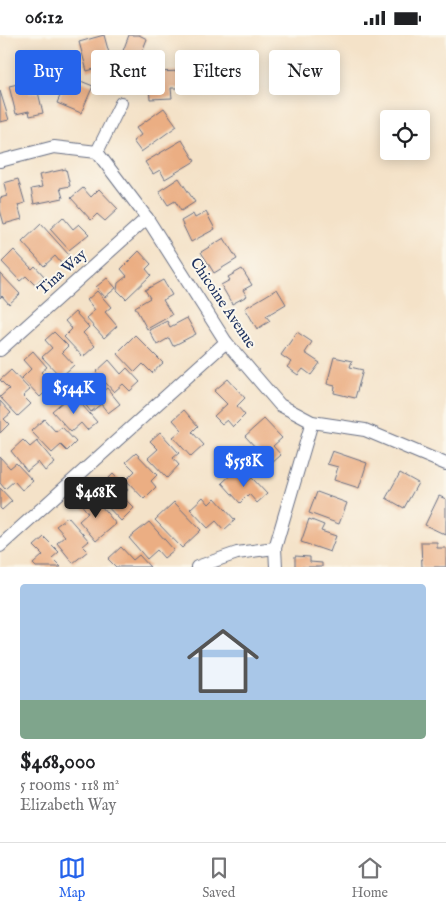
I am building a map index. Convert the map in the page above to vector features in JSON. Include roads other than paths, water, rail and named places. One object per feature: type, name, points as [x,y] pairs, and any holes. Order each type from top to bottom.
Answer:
[{"type":"street","points":[[0,161],[54,147],[97,152],[121,103]]},
{"type":"street","name":"Chicoine Avenue","points":[[97,152],[147,218],[226,342],[280,405],[312,422],[365,430],[446,464]]},
{"type":"street","name":"Tina Way","points":[[0,350],[147,218]]},
{"type":"street","points":[[0,546],[226,342]]},
{"type":"street","points":[[276,567],[275,548],[312,422]]},
{"type":"street","points":[[197,567],[236,553],[275,548]]}]
